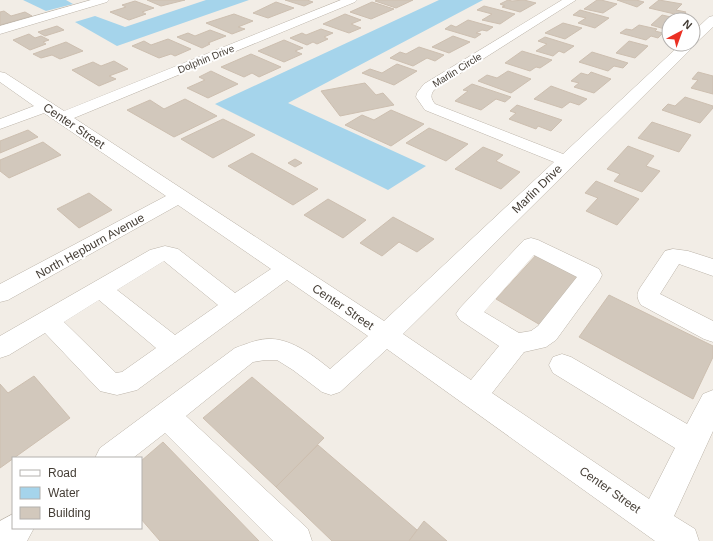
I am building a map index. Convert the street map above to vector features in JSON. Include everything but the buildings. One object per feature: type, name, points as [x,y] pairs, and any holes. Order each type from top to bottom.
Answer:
[{"type":"street","points":[[0,30],[103,0]]},
{"type":"street","name":"Dolphin Drive","points":[[0,124],[54,112],[351,0]]},
{"type":"street","name":"Marlin Circle","points":[[566,161],[430,106],[425,102],[423,96],[424,91],[429,87],[570,0]]},
{"type":"street","points":[[701,31],[713,20]]},
{"type":"street","name":"Marlin Drive","points":[[166,415],[244,356],[256,351],[273,349],[292,356],[331,384],[386,335],[680,52]]},
{"type":"street","name":"Center Street","points":[[0,76],[386,335],[683,541]]},
{"type":"street","name":"North Hepburn Avenue","points":[[0,294],[179,197]]},
{"type":"street","points":[[474,396],[516,344],[537,340],[547,333],[591,275],[531,245],[468,314],[516,344]]},
{"type":"street","points":[[0,348],[158,255],[165,253],[170,254],[235,306]]},
{"type":"street","points":[[713,268],[688,257],[680,255],[673,256],[648,294],[649,300],[713,332]]},
{"type":"street","points":[[47,320],[109,383],[117,384],[128,382],[286,269]]},
{"type":"street","points":[[101,289],[174,349]]},
{"type":"street","points":[[562,365],[693,443]]},
{"type":"street","points":[[655,521],[713,402]]},
{"type":"street","points":[[111,457],[166,415],[296,541]]},
{"type":"street","points":[[1,541],[17,529]]},
{"type":"water","points":[[23,0],[66,0],[73,4],[46,11]]},
{"type":"water","points":[[206,0],[249,0],[117,46],[75,22],[95,16],[125,27]]},
{"type":"water","points":[[439,0],[483,0],[288,103],[426,166],[388,190],[215,104]]}]
